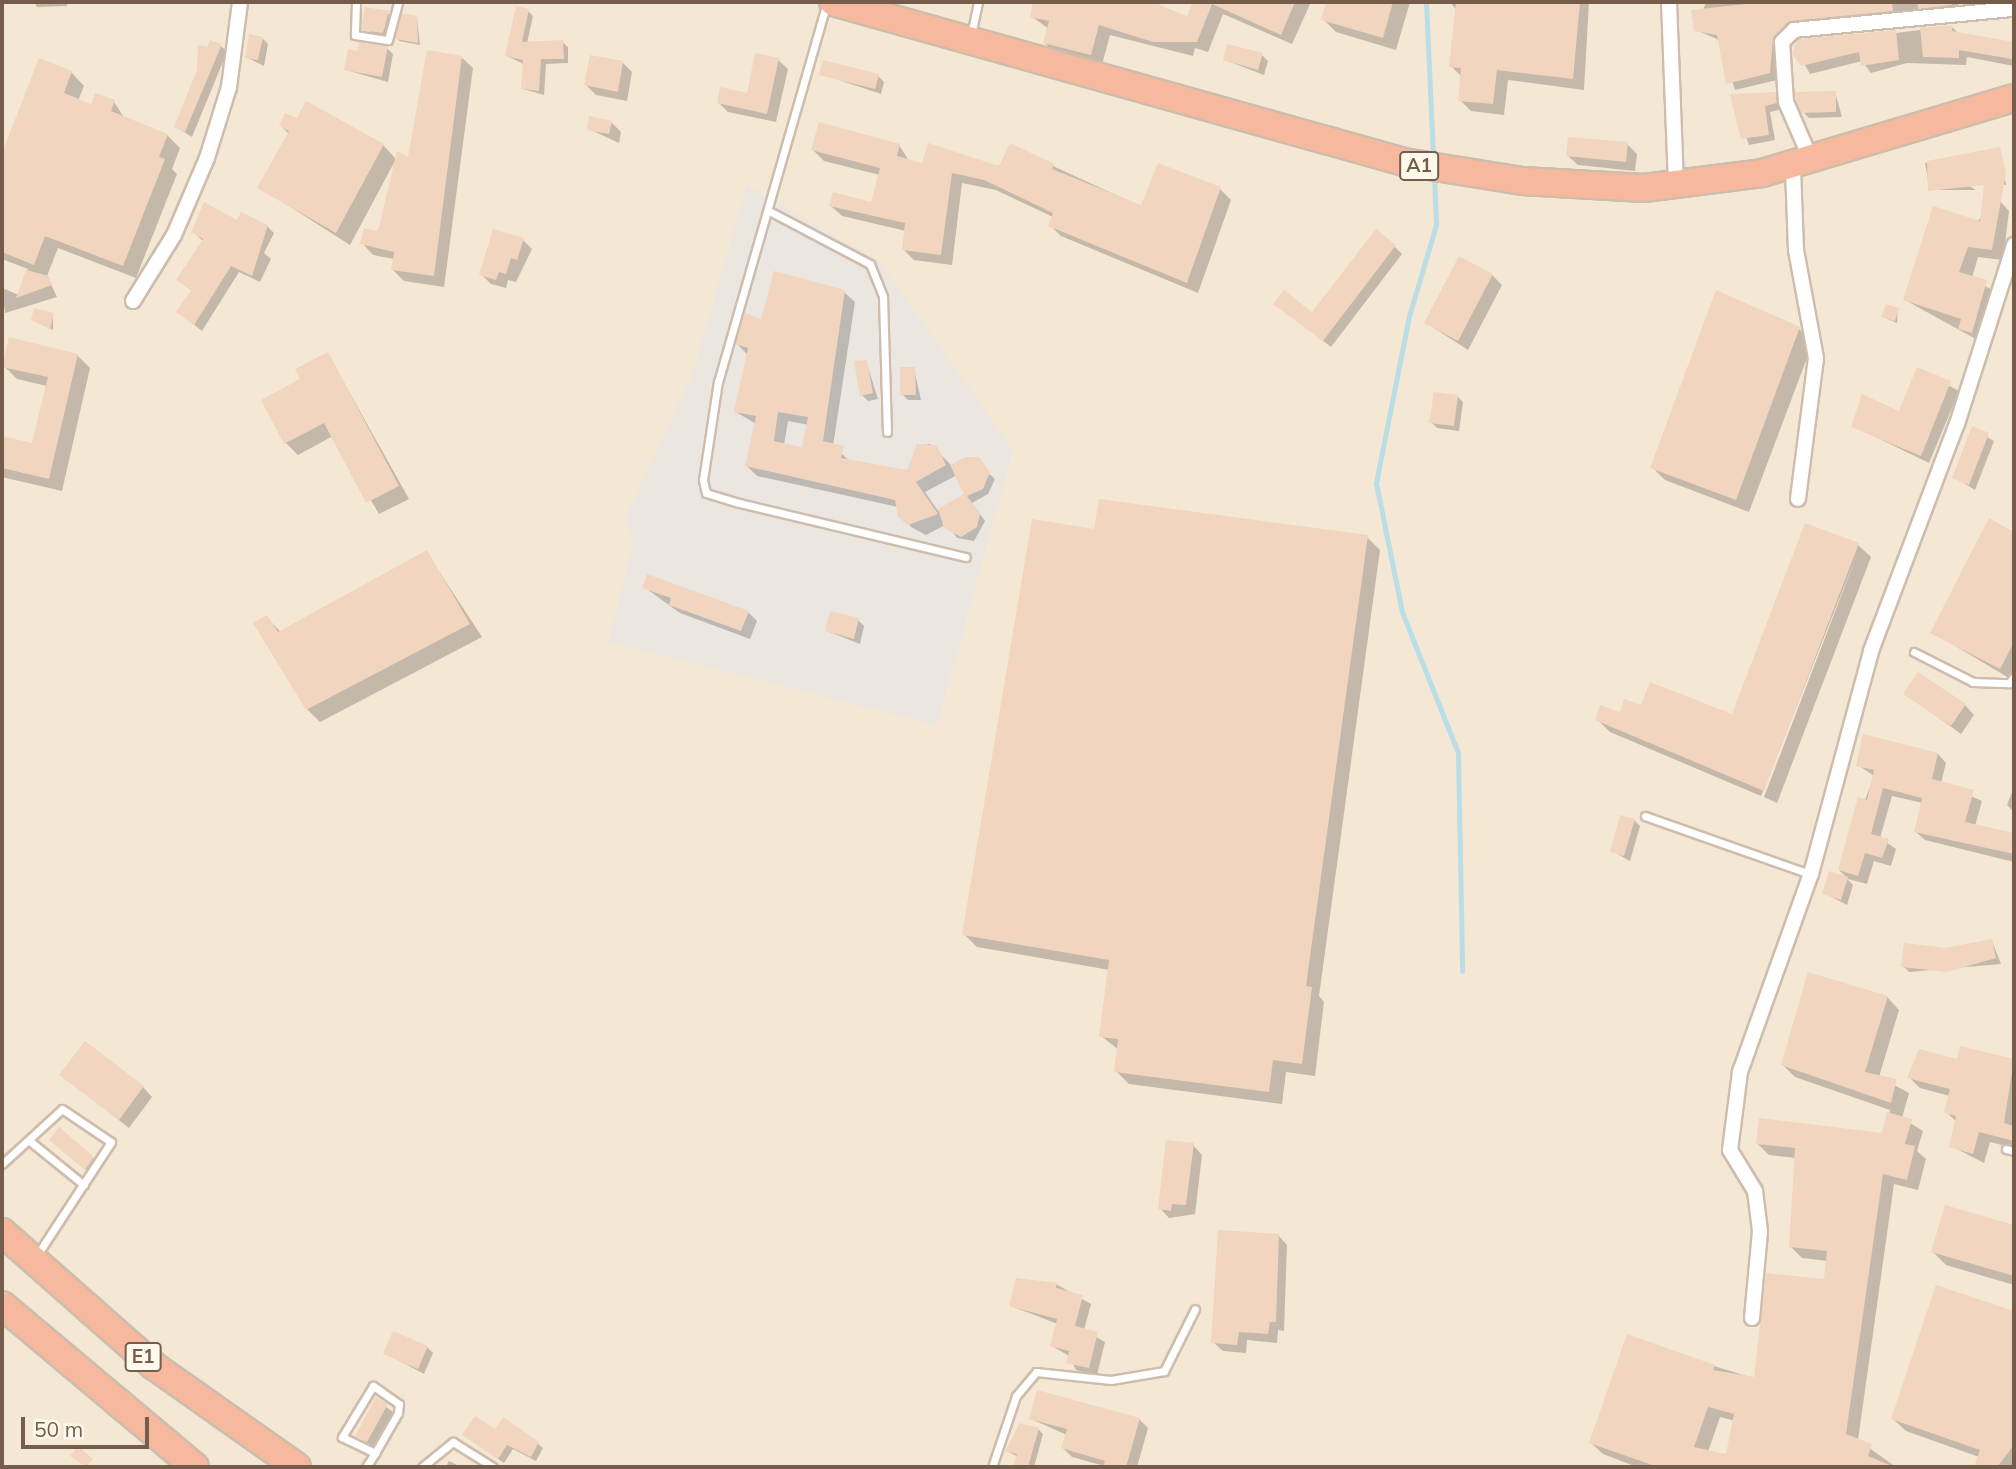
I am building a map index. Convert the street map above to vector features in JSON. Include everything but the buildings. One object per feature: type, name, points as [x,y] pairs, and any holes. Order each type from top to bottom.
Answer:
[{"type":"highway","name":"A1","points":[[833,2],[969,42],[1463,175],[1644,188],[1803,165],[2014,98]]},
{"type":"highway","name":"E1","points":[[2,1232],[153,1366],[297,1467]]},
{"type":"highway","name":"E1","points":[[2,1305],[194,1467]]},
{"type":"street","points":[[133,302],[173,235],[208,158],[229,87],[240,2]]},
{"type":"street","points":[[1669,2],[1676,182]]},
{"type":"street","points":[[1798,499],[1816,358],[1796,250],[1803,165],[1786,102],[1783,41],[1794,30],[2014,9]]},
{"type":"street","points":[[1752,1318],[1760,1231],[1755,1191],[1730,1150],[1734,1102],[1778,952],[1811,874],[1871,651],[1957,424],[2014,245]]},
{"type":"lane","points":[[356,2],[354,34],[388,40],[398,2]]},
{"type":"lane","points":[[827,2],[771,212],[718,381],[703,480],[706,493],[966,557]]},
{"type":"lane","points":[[969,42],[978,2]]},
{"type":"lane","points":[[771,212],[870,264],[883,297],[887,432]]},
{"type":"lane","points":[[1914,652],[1973,682],[2010,683],[2014,677]]},
{"type":"lane","points":[[1645,816],[1811,874]]},
{"type":"lane","points":[[2,1164],[31,1142],[62,1109],[108,1136],[106,1157],[33,1262]]},
{"type":"lane","points":[[31,1142],[84,1185]]},
{"type":"lane","points":[[2006,1149],[2014,1152]]},
{"type":"lane","points":[[992,1467],[1016,1396],[1036,1372],[1111,1380],[1164,1371],[1195,1309]]},
{"type":"lane","points":[[366,1467],[375,1453],[400,1404],[373,1386],[342,1437],[375,1453]]},
{"type":"lane","points":[[422,1467],[453,1442],[493,1467]]},
{"type":"shaded area","points":[[2,2],[2014,2],[2014,1467],[2,1467]]},
{"type":"shaded area","points":[[747,185],[880,262],[1013,450],[937,725],[608,642],[633,542],[625,519],[693,373]]},
{"type":"waterway","points":[[1426,2],[1433,158]]},
{"type":"waterway","points":[[1434,175],[1436,225],[1409,316],[1376,483],[1402,612],[1458,753],[1462,971]]}]
